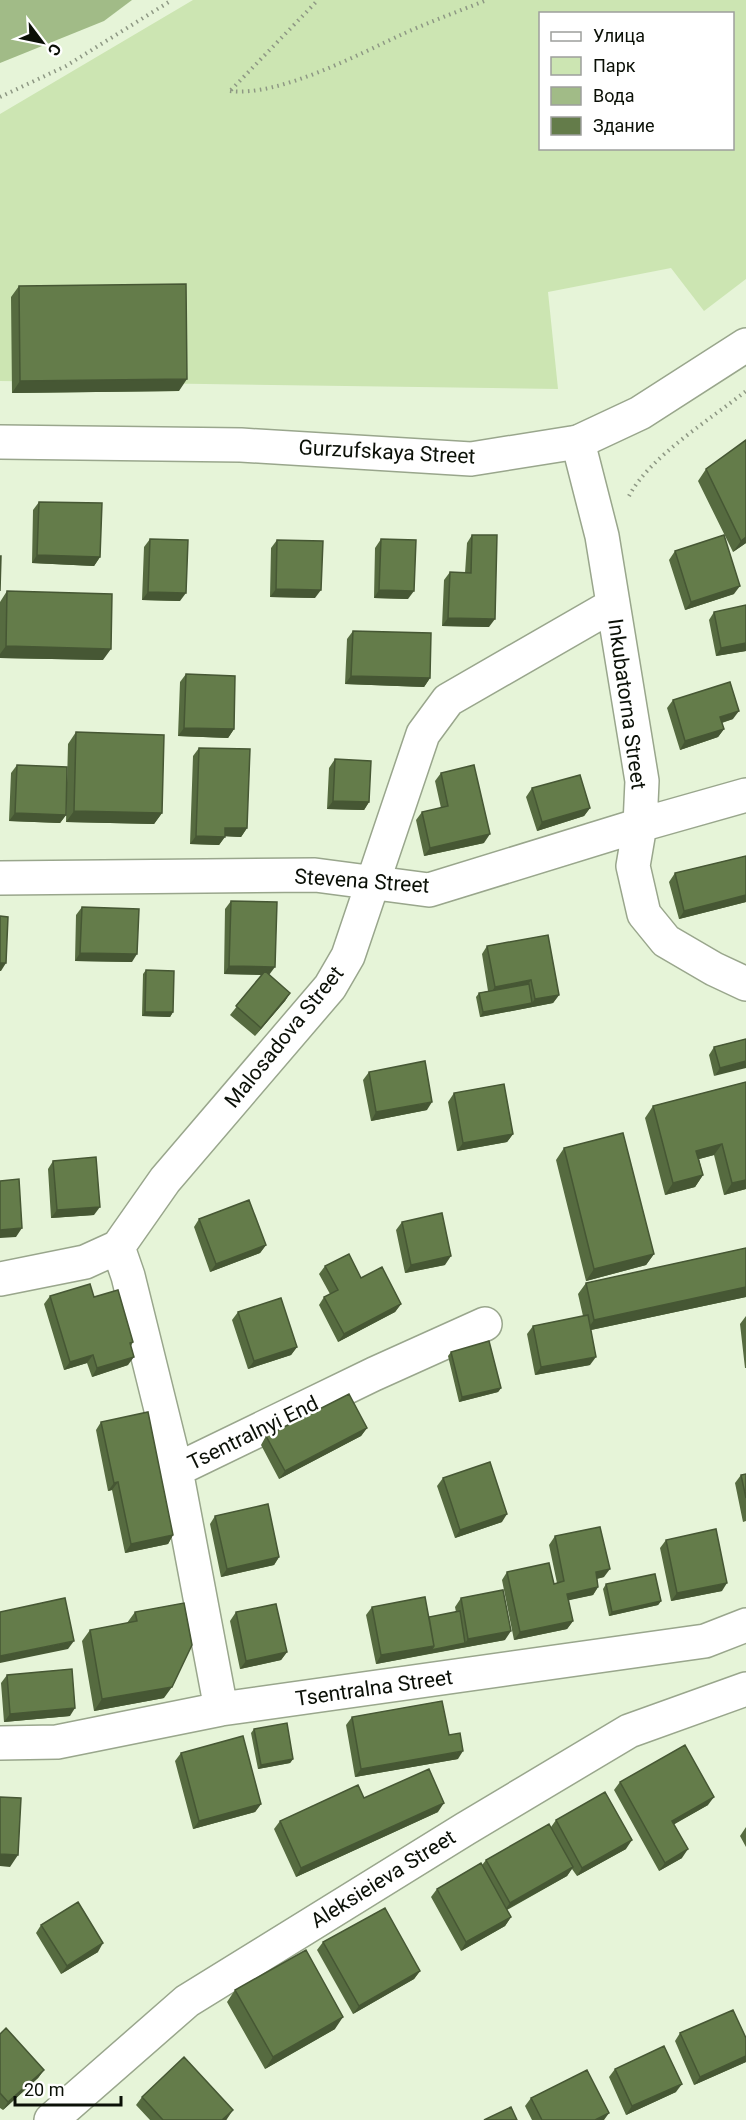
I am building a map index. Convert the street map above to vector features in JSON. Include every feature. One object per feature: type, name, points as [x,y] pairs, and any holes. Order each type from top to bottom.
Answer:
[{"type":"street","name":"Gurzufskaya Street","points":[[0,442],[241,445],[471,459],[578,442],[640,413],[746,345]]},
{"type":"street","name":"Inkubatorna Street","points":[[578,442],[602,536],[642,781],[640,825],[633,866],[644,914],[666,941],[714,969],[746,984]]},
{"type":"street","name":"Malosadova Street","points":[[118,1247],[165,1180],[330,987],[348,956],[423,734],[448,700],[613,605]]},
{"type":"street","name":"Stevena Street","points":[[0,878],[315,875],[429,890],[746,795]]},
{"type":"street","points":[[0,1279],[85,1262],[118,1247],[128,1276],[176,1470]]},
{"type":"street","name":"Tsentralnyi End","points":[[221,1709],[176,1470],[374,1374],[485,1324]]},
{"type":"street","name":"Tsentralna Street","points":[[0,1743],[57,1742],[221,1709],[705,1641],[746,1625]]},
{"type":"street","name":"Aleksieieva Street","points":[[51,2120],[187,2001],[465,1828],[629,1731],[746,1689]]},
{"type":"path","points":[[0,96],[66,66],[172,0]]},
{"type":"path","points":[[318,0],[230,91],[243,92],[262,89],[309,75],[486,0]]},
{"type":"path","points":[[629,506],[629,495],[639,479],[658,459],[746,391]]},
{"type":"green space","points":[[193,0],[746,0],[746,279],[704,311],[671,268],[548,292],[558,389],[0,381],[0,114]]},
{"type":"water","points":[[0,0],[132,0],[104,21],[0,63]]},
{"type":"building","points":[[186,284],[187,379],[20,381],[19,286]]},
{"type":"building","points":[[746,440],[746,537],[741,541],[706,469]]},
{"type":"building","points":[[39,502],[102,503],[100,557],[37,555]]},
{"type":"building","points":[[472,535],[497,535],[495,619],[448,618],[450,572],[471,573]]},
{"type":"building","points":[[724,535],[740,586],[691,602],[675,551]]},
{"type":"building","points":[[150,539],[188,540],[186,593],[148,592]]},
{"type":"building","points":[[381,539],[416,540],[414,591],[379,590]]},
{"type":"building","points":[[277,540],[323,541],[321,590],[276,589]]},
{"type":"building","points":[[7,591],[112,594],[111,649],[6,646]]},
{"type":"building","points":[[746,605],[746,643],[721,648],[714,612]]},
{"type":"building","points":[[353,631],[431,633],[430,678],[351,676]]},
{"type":"building","points":[[186,674],[235,676],[234,729],[184,728]]},
{"type":"building","points":[[730,682],[739,711],[720,717],[724,729],[685,741],[673,700]]},
{"type":"building","points":[[76,732],[164,735],[162,813],[74,811]]},
{"type":"building","points":[[199,748],[250,749],[247,828],[225,828],[225,837],[196,836]]},
{"type":"building","points":[[335,759],[371,761],[369,802],[333,801]]},
{"type":"building","points":[[17,765],[67,767],[66,815],[15,813]]},
{"type":"building","points":[[474,765],[490,834],[430,848],[422,812],[448,806],[441,773]]},
{"type":"building","points":[[580,775],[590,808],[542,822],[532,788]]},
{"type":"building","points":[[746,856],[746,895],[684,911],[675,873]]},
{"type":"building","points":[[231,901],[277,902],[275,967],[229,966]]},
{"type":"building","points":[[82,907],[139,909],[137,954],[80,953]]},
{"type":"building","points":[[0,916],[8,917],[6,963],[0,963]]},
{"type":"building","points":[[548,935],[559,995],[535,999],[531,980],[495,987],[487,946]]},
{"type":"building","points":[[146,970],[174,971],[173,1012],[145,1012]]},
{"type":"building","points":[[265,971],[290,993],[261,1028],[236,1006]]},
{"type":"building","points":[[529,984],[532,1003],[483,1012],[479,993]]},
{"type":"building","points":[[746,1039],[746,1061],[720,1068],[714,1047]]},
{"type":"building","points":[[425,1061],[432,1102],[376,1112],[369,1072]]},
{"type":"building","points":[[746,1082],[746,1180],[732,1183],[722,1144],[696,1151],[703,1175],[673,1183],[653,1106]]},
{"type":"building","points":[[504,1084],[513,1134],[463,1143],[454,1093]]},
{"type":"building","points":[[623,1133],[654,1254],[594,1269],[564,1148]]},
{"type":"building","points":[[96,1157],[100,1207],[57,1210],[53,1161]]},
{"type":"building","points":[[19,1179],[22,1228],[0,1230],[0,1181]]},
{"type":"building","points":[[249,1200],[266,1245],[216,1264],[199,1219]]},
{"type":"building","points":[[442,1213],[451,1256],[411,1265],[402,1222]]},
{"type":"building","points":[[746,1248],[746,1287],[594,1320],[586,1283]]},
{"type":"building","points":[[349,1254],[361,1278],[382,1267],[401,1304],[344,1334],[324,1297],[338,1290],[325,1266]]},
{"type":"building","points":[[90,1284],[94,1297],[118,1290],[133,1342],[130,1343],[134,1357],[97,1368],[93,1355],[70,1362],[50,1296]]},
{"type":"building","points":[[281,1298],[297,1347],[254,1361],[238,1312]]},
{"type":"building","points":[[588,1315],[596,1357],[541,1367],[533,1326]]},
{"type":"building","points":[[489,1341],[501,1388],[462,1397],[451,1352]]},
{"type":"building","points":[[349,1394],[367,1428],[285,1471],[266,1436]]},
{"type":"building","points":[[148,1412],[173,1535],[131,1544],[118,1482],[114,1483],[101,1422]]},
{"type":"building","points":[[490,1462],[507,1514],[460,1530],[443,1478]]},
{"type":"building","points":[[746,1474],[746,1498],[741,1475]]},
{"type":"building","points":[[268,1504],[279,1557],[227,1569],[215,1516]]},
{"type":"building","points":[[600,1527],[610,1569],[596,1572],[598,1587],[567,1594],[573,1621],[520,1632],[507,1572],[549,1563],[554,1584],[564,1581],[555,1536]]},
{"type":"building","points":[[716,1529],[727,1583],[677,1593],[666,1540]]},
{"type":"building","points":[[655,1574],[661,1601],[612,1612],[606,1584]]},
{"type":"building","points":[[503,1590],[511,1631],[468,1639],[461,1598]]},
{"type":"building","points":[[425,1597],[434,1646],[381,1655],[372,1607]]},
{"type":"building","points":[[65,1598],[74,1641],[0,1656],[0,1612]]},
{"type":"building","points":[[184,1603],[192,1645],[172,1687],[102,1699],[90,1630],[137,1621],[135,1612]]},
{"type":"building","points":[[276,1604],[287,1652],[246,1661],[236,1612]]},
{"type":"building","points":[[460,1611],[465,1643],[431,1650],[434,1646],[429,1617]]},
{"type":"building","points":[[72,1669],[75,1708],[10,1714],[7,1675]]},
{"type":"building","points":[[442,1701],[449,1735],[460,1733],[463,1751],[361,1769],[352,1717]]},
{"type":"building","points":[[287,1723],[293,1759],[261,1765],[254,1729]]},
{"type":"building","points":[[243,1736],[261,1804],[199,1821],[181,1753]]},
{"type":"building","points":[[685,1745],[714,1797],[672,1821],[688,1849],[665,1863],[620,1782]]},
{"type":"building","points":[[429,1769],[444,1803],[301,1868],[280,1821],[358,1785],[364,1798]]},
{"type":"building","points":[[605,1792],[632,1840],[582,1868],[556,1820]]},
{"type":"building","points":[[0,1797],[21,1798],[18,1855],[0,1854]]},
{"type":"building","points":[[549,1824],[573,1867],[510,1903],[486,1860]]},
{"type":"building","points":[[481,1863],[511,1917],[466,1942],[437,1889]]},
{"type":"building","points":[[78,1902],[103,1943],[67,1966],[41,1925]]},
{"type":"building","points":[[385,1908],[420,1971],[359,2006],[323,1942]]},
{"type":"building","points":[[306,1950],[343,2017],[273,2057],[235,1990]]},
{"type":"building","points":[[733,2010],[746,2038],[746,2056],[700,2077],[680,2033]]},
{"type":"building","points":[[6,2028],[44,2070],[8,2102],[0,2093],[0,2034]]},
{"type":"building","points":[[664,2046],[682,2084],[632,2106],[615,2069]]},
{"type":"building","points":[[184,2057],[233,2110],[222,2120],[163,2120],[142,2097]]},
{"type":"building","points":[[587,2070],[609,2113],[595,2120],[542,2120],[531,2098]]},
{"type":"building","points":[[511,2107],[517,2120],[484,2120]]}]
